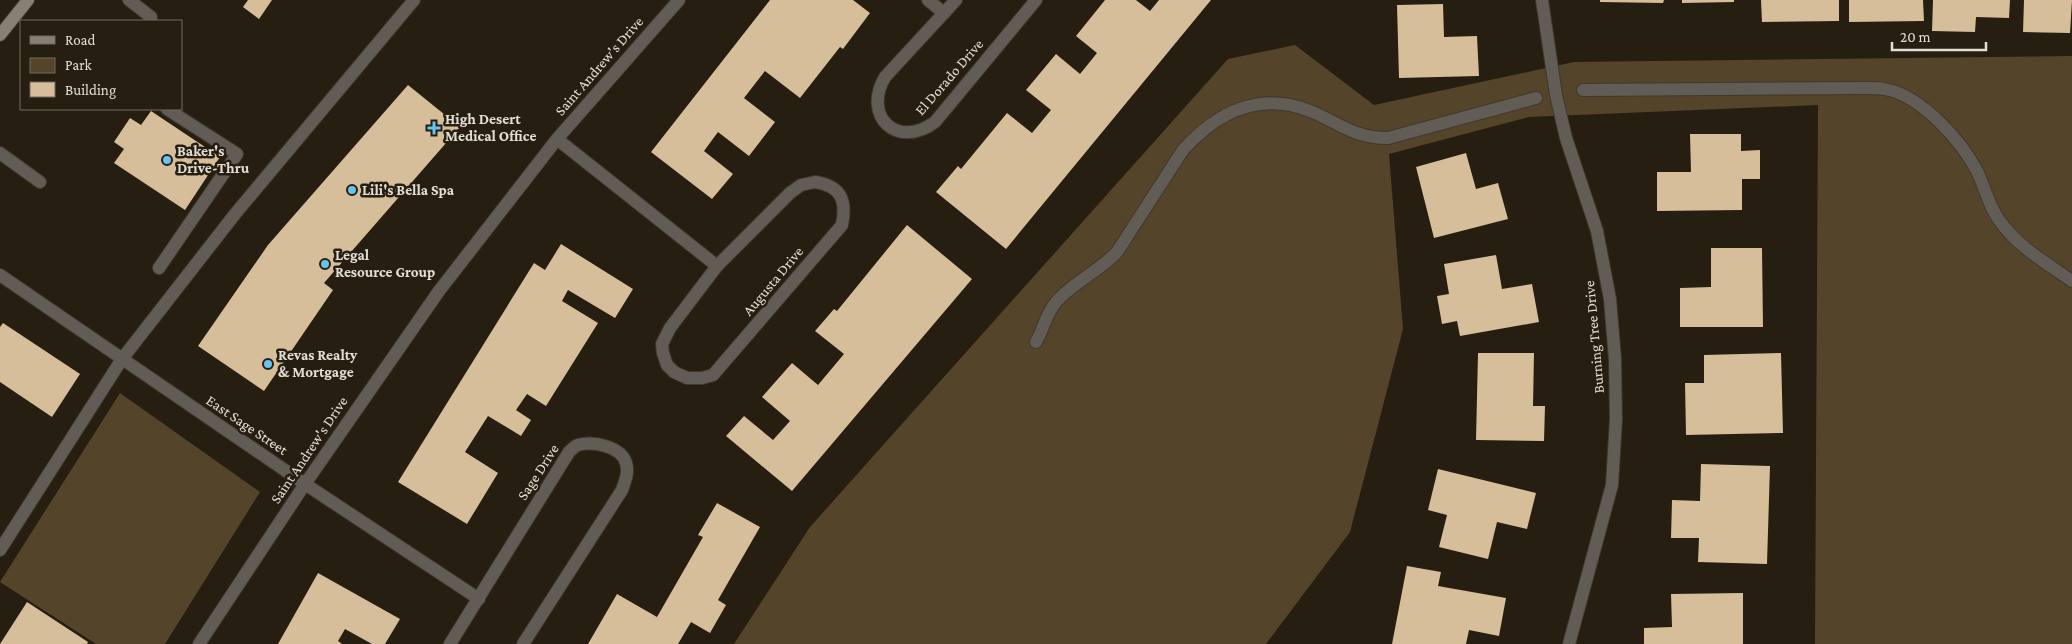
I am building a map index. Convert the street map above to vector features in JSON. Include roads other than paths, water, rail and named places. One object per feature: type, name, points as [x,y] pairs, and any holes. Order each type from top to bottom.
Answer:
[{"type":"main road","points":[[0,34],[28,0]]},
{"type":"street","points":[[129,0],[151,16]]},
{"type":"street","points":[[0,550],[122,359],[235,214],[414,0]]},
{"type":"street","name":"Saint Andrew's Drive","points":[[200,644],[305,484],[439,291],[557,139],[679,0]]},
{"type":"street","points":[[928,0],[944,13]]},
{"type":"street","name":"El Dorado Drive","points":[[956,0],[885,77],[880,86],[877,96],[880,117],[897,132],[912,133],[925,130],[935,122],[1036,0]]},
{"type":"street","name":"Burning Tree Drive","points":[[1542,0],[1556,95],[1566,138],[1597,231],[1610,299],[1615,358],[1616,419],[1612,485],[1569,644]]},
{"type":"street","points":[[1583,90],[1862,88],[1888,89],[1901,94],[1918,104],[1951,134],[1964,150],[1978,172],[1990,206],[2010,234],[2072,281]]},
{"type":"street","points":[[1036,342],[1043,330],[1048,312],[1058,300],[1104,265],[1116,252],[1184,150],[1196,136],[1233,111],[1252,104],[1269,102],[1288,105],[1310,111],[1358,134],[1373,138],[1388,138],[1536,98]]},
{"type":"street","points":[[159,268],[237,154],[169,110]]},
{"type":"street","points":[[557,139],[717,266]]},
{"type":"street","points":[[0,153],[40,182]]},
{"type":"street","name":"Augusta Drive","points":[[815,182],[826,184],[836,190],[843,201],[844,214],[842,225],[722,365],[713,375],[702,378],[687,378],[674,372],[667,365],[662,344],[670,328],[717,266],[790,193],[801,185],[815,182]]},
{"type":"street","name":"East Sage Street","points":[[0,275],[305,484],[479,599]]},
{"type":"street","name":"Sage Drive","points":[[450,644],[569,452],[577,445],[604,445],[617,452],[626,461],[628,474],[622,490],[523,644]]},
{"type":"place","name":"High Desert Medical Office","points":[[434,128]]},
{"type":"place","name":"Baker's Drive-Thru","points":[[167,160]]},
{"type":"place","name":"Lili's Bella Spa","points":[[352,190]]},
{"type":"place","name":"Legal Resource Group","points":[[325,264]]},
{"type":"place","name":"Revas Realty & Mortgage","points":[[268,364]]}]
